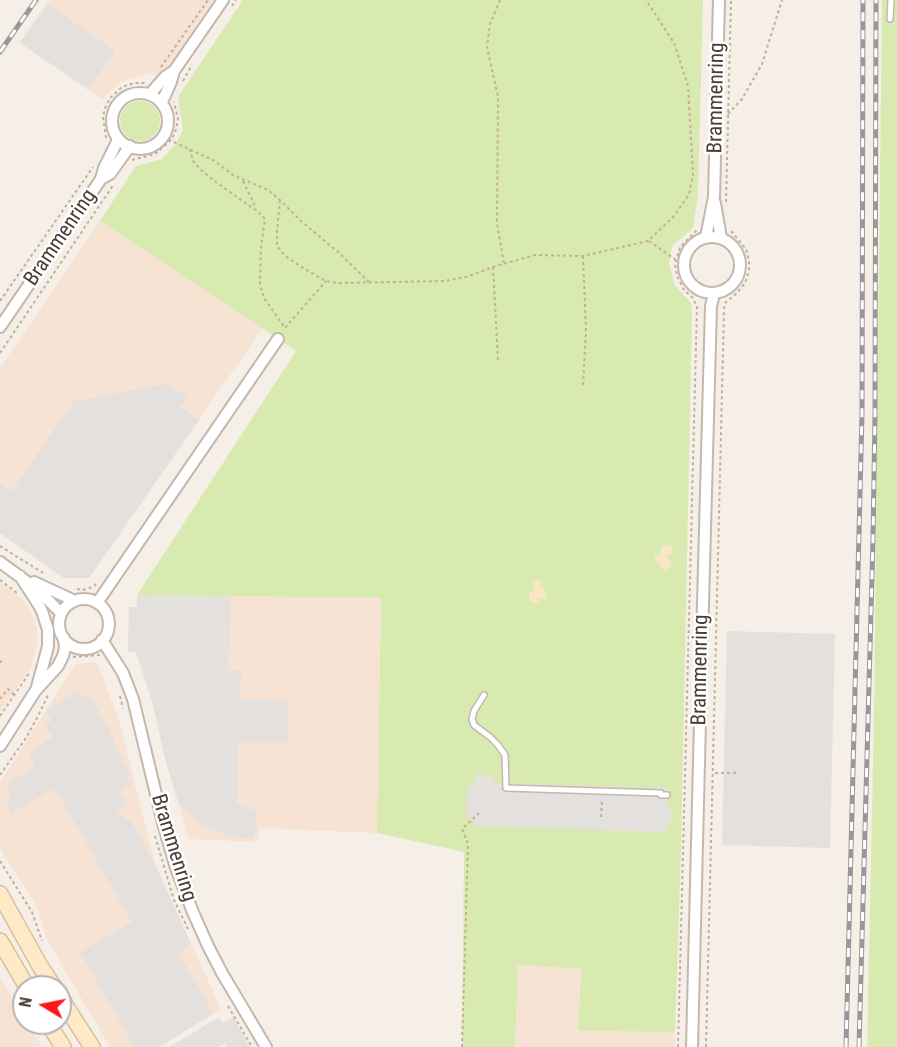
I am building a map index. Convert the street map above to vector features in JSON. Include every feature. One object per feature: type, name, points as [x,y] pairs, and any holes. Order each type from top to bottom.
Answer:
[{"type":"main road","points":[[0,894],[46,975]]},
{"type":"main road","points":[[0,941],[20,975]]},
{"type":"main road","points":[[72,1016],[92,1047]]},
{"type":"street","points":[[162,102],[174,71],[223,0]]},
{"type":"street","name":"Brammenring","points":[[706,237],[714,197],[719,0]]},
{"type":"street","points":[[150,94],[165,77],[174,71]]},
{"type":"street","points":[[132,94],[150,94],[162,102],[168,119],[167,128],[157,144],[148,148],[134,148],[118,138],[112,121],[118,104],[124,98],[132,94]]},
{"type":"street","name":"Brammenring","points":[[0,327],[101,179],[118,138]]},
{"type":"street","name":"Brammenring","points":[[101,179],[110,174],[130,146]]},
{"type":"street","name":"Brammenring","points":[[714,197],[721,238]]},
{"type":"street","points":[[706,237],[721,238],[737,252],[740,272],[733,285],[724,291],[714,294],[703,292],[694,287],[688,279],[684,268],[688,251],[694,243],[706,237]]},
{"type":"street","name":"Brammenring","points":[[692,1047],[711,306],[714,294]]},
{"type":"street","points":[[97,603],[278,339]]},
{"type":"street","points":[[0,562],[38,590],[61,613]]},
{"type":"street","points":[[20,576],[75,601]]},
{"type":"street","points":[[20,576],[44,614],[48,630],[48,645],[36,690]]},
{"type":"street","points":[[0,746],[36,690],[54,671],[63,656],[64,638],[59,622],[65,607],[75,601],[86,599],[97,603],[105,611],[108,623],[107,632],[102,640],[91,647],[83,648],[72,646],[64,638]]},
{"type":"street","name":"Brammenring","points":[[102,640],[123,673],[133,699],[176,868],[192,910],[222,973],[266,1047]]},
{"type":"lane","points":[[890,19],[891,0]]},
{"type":"lane","points":[[484,696],[472,718],[474,725],[490,737],[505,755],[506,788],[667,795]]},
{"type":"path","points":[[158,71],[208,0]]},
{"type":"path","points":[[500,0],[490,24],[487,47],[498,97],[497,223],[504,264]]},
{"type":"path","points":[[280,200],[277,246],[284,255],[326,281],[338,283],[444,281],[466,277],[535,255],[583,256],[648,241],[675,215],[689,194],[693,174],[688,86],[674,43],[646,0]]},
{"type":"path","points":[[726,208],[731,0]]},
{"type":"path","points":[[728,114],[742,99],[762,64],[782,0]]},
{"type":"path","points":[[106,138],[103,117],[110,98],[122,87],[134,83],[146,83]]},
{"type":"path","points":[[163,137],[215,161],[233,175],[268,190],[370,283]]},
{"type":"path","points":[[190,149],[193,161],[201,170],[265,219],[261,247],[260,284],[264,298],[285,328],[326,281]]},
{"type":"path","points":[[0,301],[92,167]]},
{"type":"path","points":[[242,179],[257,211]]},
{"type":"path","points":[[678,1047],[697,307],[693,298],[684,290],[677,276],[675,264],[680,247],[701,223]]},
{"type":"path","points":[[706,1047],[725,303],[745,283],[749,271],[746,249],[729,228]]},
{"type":"path","points":[[648,241],[676,260]]},
{"type":"path","points":[[583,256],[586,331],[583,386]]},
{"type":"path","points":[[493,267],[498,360]]},
{"type":"path","points":[[0,546],[44,575]]},
{"type":"path","points":[[71,589],[83,590],[93,587],[101,579]]},
{"type":"path","points":[[0,716],[33,668]]},
{"type":"path","points":[[0,699],[8,689],[14,695]]},
{"type":"path","points":[[0,775],[26,738],[50,691]]},
{"type":"path","points":[[713,772],[736,773]]},
{"type":"path","points":[[601,817],[602,791]]},
{"type":"path","points":[[462,1047],[468,844],[462,829],[479,813]]},
{"type":"path","points":[[0,861],[32,912],[43,945]]},
{"type":"shaded area","points":[[49,0],[214,0],[161,78],[150,73],[124,81],[113,88],[102,100],[19,42]]},
{"type":"shaded area","points":[[48,4],[115,51],[88,89],[20,43]]},
{"type":"shaded area","points":[[100,221],[262,329],[89,578],[64,578],[0,533],[0,368]]},
{"type":"shaded area","points":[[166,384],[187,397],[180,407],[199,420],[89,578],[64,578],[0,533],[0,484],[12,491],[74,401]]},
{"type":"shaded area","points":[[0,583],[19,596],[27,605],[37,630],[37,644],[31,667],[0,712]]},
{"type":"shaded area","points":[[137,595],[381,598],[377,833],[259,828],[257,842],[189,839],[166,762],[152,701],[136,652],[128,652],[129,607],[137,607]]},
{"type":"shaded area","points":[[137,595],[231,597],[228,670],[241,671],[240,700],[288,701],[287,743],[237,743],[237,804],[257,811],[254,839],[228,836],[200,824],[178,801],[166,762],[152,701],[136,652],[128,652],[129,607],[137,607]]},
{"type":"shaded area","points":[[727,631],[835,634],[830,848],[722,845]]},
{"type":"shaded area","points":[[97,662],[120,723],[155,864],[221,1009],[159,1047],[110,1047],[72,982],[72,975],[68,975],[47,940],[38,909],[0,848],[0,783],[75,664]]},
{"type":"shaded area","points":[[78,691],[82,698],[89,694],[131,774],[127,776],[132,784],[120,792],[127,804],[116,811],[131,822],[155,864],[191,944],[179,953],[213,1014],[159,1047],[135,1047],[80,952],[132,922],[55,788],[11,813],[7,805],[10,792],[6,785],[36,767],[28,752],[53,737],[45,725],[52,721],[46,710]]},
{"type":"shaded area","points":[[474,775],[494,776],[494,783],[667,788],[666,807],[673,808],[673,824],[666,824],[666,832],[473,826],[473,818],[466,818],[467,786],[474,786]]},
{"type":"shaded area","points":[[518,965],[581,969],[578,1031],[675,1032],[675,1047],[515,1047]]},
{"type":"shaded area","points":[[0,977],[12,997],[12,1035],[35,1035],[42,1047],[0,1047]]},
{"type":"shaded area","points":[[219,1017],[223,1023],[233,1017],[250,1047],[227,1047],[225,1043],[219,1047],[169,1047]]},
{"type":"green space","points":[[243,0],[703,0],[698,195],[693,228],[672,246],[669,264],[675,286],[691,303],[692,312],[675,1032],[578,1031],[581,969],[518,965],[515,1047],[462,1047],[464,852],[377,833],[381,598],[137,595],[296,351],[100,221],[136,166],[162,159],[176,144],[183,130],[178,97]]},
{"type":"green space","points":[[882,0],[897,0],[897,1047],[867,1047],[874,716]]},
{"type":"green space","points":[[140,101],[148,102],[154,107],[159,113],[159,129],[154,135],[148,140],[140,141],[132,140],[126,135],[121,129],[120,121],[121,113],[126,107],[132,102]]},
{"type":"sand","points":[[666,545],[672,548],[673,554],[667,556],[671,564],[668,569],[664,570],[660,568],[659,563],[655,562],[655,557],[656,554],[661,555],[660,549]]},
{"type":"sand","points":[[537,579],[542,582],[539,588],[543,588],[547,598],[546,600],[540,598],[537,603],[532,603],[529,593],[534,591],[532,584]]},
{"type":"railway","points":[[0,52],[36,0]]},
{"type":"railway","points":[[846,1047],[862,414],[863,0]]},
{"type":"railway","points":[[859,1047],[873,539],[876,0]]}]
